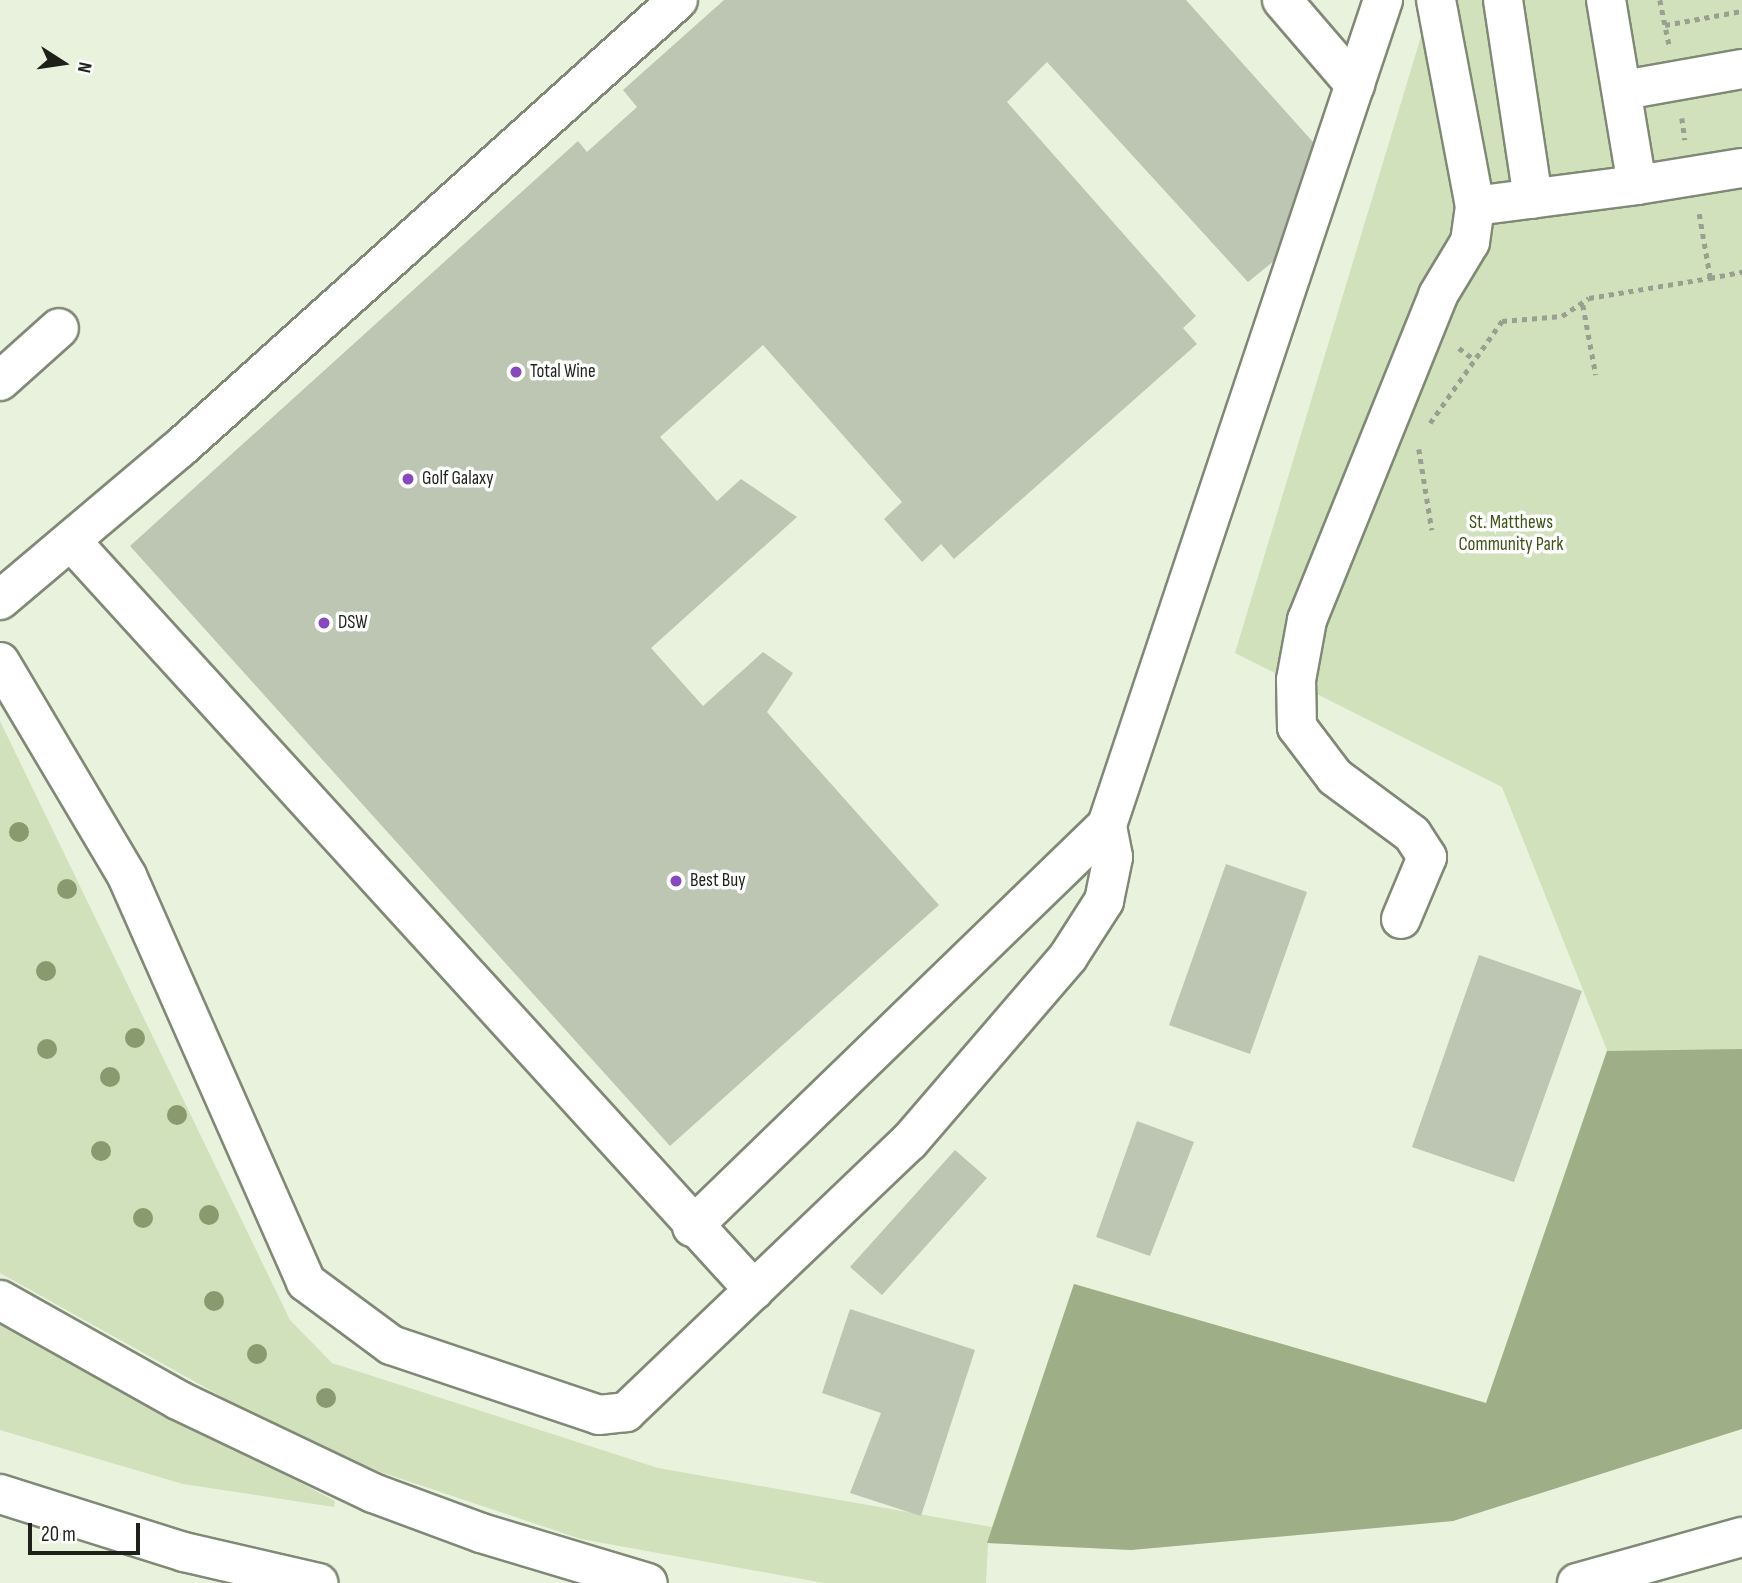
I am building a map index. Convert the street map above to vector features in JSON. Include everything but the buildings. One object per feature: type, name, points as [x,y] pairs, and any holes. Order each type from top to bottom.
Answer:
[{"type":"main road","points":[[0,600],[71,541],[678,0]]},
{"type":"main road","points":[[1282,0],[1355,85]]},
{"type":"main road","points":[[692,1227],[1107,825],[1383,0]]},
{"type":"main road","points":[[1401,919],[1427,857],[1412,834],[1335,777],[1297,727],[1296,680],[1307,620],[1434,305],[1470,242],[1475,206],[1436,0]]},
{"type":"main road","points":[[1503,0],[1533,199]]},
{"type":"main road","points":[[1606,0],[1624,90],[1637,185]]},
{"type":"main road","points":[[1624,90],[1742,69]]},
{"type":"main road","points":[[1475,206],[1742,168]]},
{"type":"main road","points":[[0,381],[59,328]]},
{"type":"main road","points":[[71,541],[692,1227],[754,1290]]},
{"type":"main road","points":[[0,662],[127,876],[306,1282],[391,1345],[599,1415],[626,1412],[909,1143],[1068,957],[1104,901],[1113,857],[1107,825]]},
{"type":"main road","points":[[0,1300],[178,1400],[373,1493],[648,1583]]},
{"type":"main road","points":[[0,1494],[184,1552],[318,1583]]},
{"type":"main road","points":[[1577,1583],[1742,1537]]},
{"type":"path","points":[[1660,0],[1710,278]]},
{"type":"path","points":[[1665,25],[1742,11]]},
{"type":"path","points":[[1425,431],[1503,321],[1562,316],[1583,305],[1589,298],[1742,272]]},
{"type":"path","points":[[1583,305],[1597,375]]},
{"type":"path","points":[[1418,441],[1432,530]]},
{"type":"green space","name":"St. Matthews Community Park","points":[[1432,0],[1742,0],[1742,1420],[1453,1521],[1131,1550],[988,1543],[986,1583],[824,1583],[581,1539],[321,1452],[0,1273],[0,721],[290,1320],[332,1363],[658,1468],[992,1527],[1074,1284],[1486,1403],[1607,1050],[1502,787],[1235,653]]},
{"type":"green space","points":[[1742,1049],[1742,1429],[1453,1521],[1131,1550],[987,1543],[1074,1284],[1486,1403],[1607,1051]]},
{"type":"green space","points":[[0,1324],[335,1501],[334,1507],[183,1484],[0,1430]]},
{"type":"place","name":"Total Wine","points":[[516,372]]},
{"type":"place","name":"Golf Galaxy","points":[[408,479]]},
{"type":"place","name":"DSW","points":[[324,623]]},
{"type":"place","name":"Best Buy","points":[[676,881]]}]
